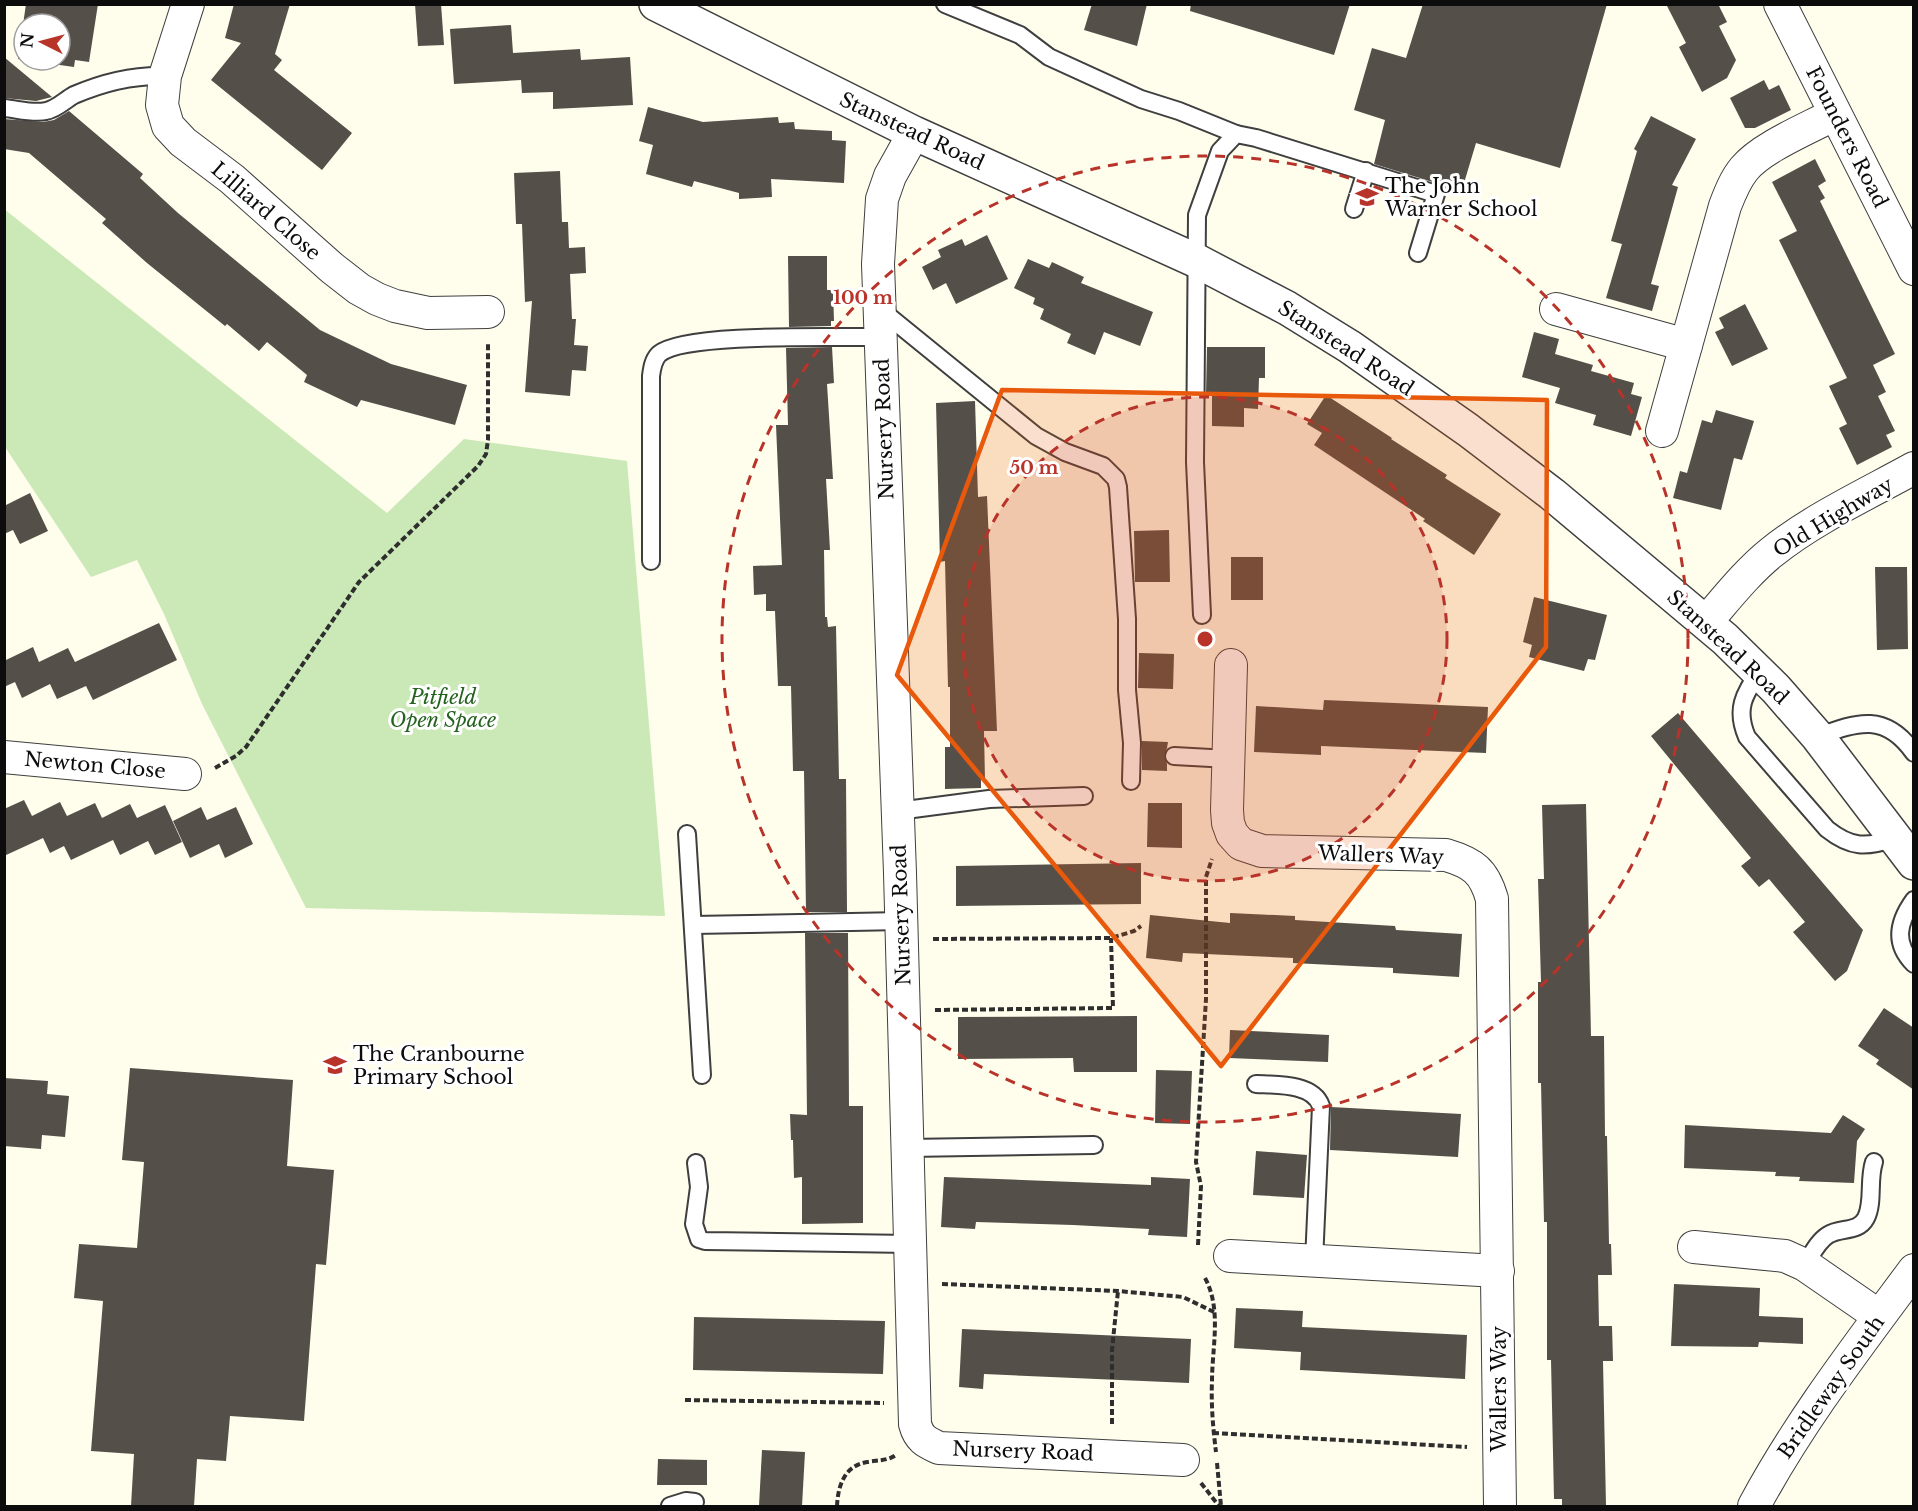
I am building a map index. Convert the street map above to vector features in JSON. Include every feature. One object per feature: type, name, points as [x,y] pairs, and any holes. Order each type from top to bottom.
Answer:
[{"type":"street","name":"Lilliard Close","points":[[188,4],[165,76],[162,105],[168,126],[183,142],[232,179],[332,268],[359,289],[377,299],[411,310],[428,313],[488,312]]},
{"type":"street","name":"Stanstead Road","points":[[656,4],[914,132],[1197,261],[1314,323],[1388,372],[1552,494],[1706,622],[1759,672],[1818,737],[1904,851]]},
{"type":"street","name":"Founders Road","points":[[1780,4],[1912,261]]},
{"type":"street","points":[[1662,432],[1725,206],[1737,179],[1744,168],[1766,151],[1835,114]]},
{"type":"street","name":"Nursery Road","points":[[914,132],[890,176],[882,199],[879,228],[902,930],[915,1424],[918,1436],[926,1443],[939,1448],[1183,1460]]},
{"type":"street","points":[[1556,309],[1686,345]]},
{"type":"street","name":"Old Highway","points":[[1706,622],[1746,577],[1771,553],[1798,533],[1914,468]]},
{"type":"street","points":[[1232,665],[1227,810],[1232,834]]},
{"type":"street","name":"Newton Close","points":[[4,757],[184,774]]},
{"type":"street","name":"Wallers Way","points":[[1232,834],[1241,844],[1262,851],[1446,855],[1466,862],[1483,874],[1492,899],[1500,1506]]},
{"type":"street","points":[[1694,1247],[1775,1254],[1805,1265],[1880,1317]]},
{"type":"street","points":[[1230,1256],[1498,1271]]},
{"type":"street","name":"Bridleway South","points":[[1754,1506],[1777,1463],[1806,1419],[1914,1270]]},
{"type":"lane","points":[[945,4],[1020,35],[1049,57],[1141,99],[1179,111],[1236,134],[1256,138],[1436,194],[1418,253]]},
{"type":"lane","points":[[4,108],[48,111],[71,97],[110,82],[136,76],[165,76]]},
{"type":"lane","points":[[1202,615],[1195,462],[1197,215],[1220,151],[1236,134]]},
{"type":"lane","points":[[1354,209],[1366,171]]},
{"type":"lane","points":[[651,561],[651,376],[652,367],[658,355],[678,346],[719,339],[881,323],[1036,436],[1065,452],[1103,466],[1116,479],[1126,619],[1127,690],[1132,742],[1131,781]]},
{"type":"lane","points":[[1759,672],[1741,703],[1743,727],[1747,737],[1827,829],[1837,837],[1865,846],[1877,844],[1904,851]]},
{"type":"lane","points":[[1818,737],[1844,726],[1868,723],[1890,728],[1914,753]]},
{"type":"lane","points":[[1174,756],[1229,759]]},
{"type":"lane","points":[[898,811],[989,799],[1084,796]]},
{"type":"lane","points":[[687,834],[702,1075]]},
{"type":"lane","points":[[1914,900],[1900,922],[1898,933],[1899,943],[1904,953],[1914,964]]},
{"type":"lane","points":[[693,925],[902,930]]},
{"type":"lane","points":[[1256,1084],[1293,1087],[1307,1091],[1319,1099],[1321,1106],[1314,1261]]},
{"type":"lane","points":[[908,1148],[1094,1145]]},
{"type":"lane","points":[[1805,1265],[1818,1244],[1830,1233],[1858,1227],[1864,1221],[1869,1207],[1869,1183],[1874,1162]]},
{"type":"lane","points":[[696,1163],[699,1187],[694,1224],[699,1239],[705,1241],[910,1244]]},
{"type":"lane","points":[[670,1506],[686,1501],[695,1502]]},
{"type":"path","points":[[184,774],[201,773],[224,764],[246,747],[359,582],[478,466],[486,454],[489,433],[488,312]]},
{"type":"path","points":[[1198,1254],[1201,1186],[1196,1162],[1206,999],[1206,877],[1209,865],[1218,848],[1232,834]]},
{"type":"path","points":[[902,930],[1111,938],[1134,931],[1141,926]]},
{"type":"path","points":[[904,1010],[1113,1008],[1111,938]]},
{"type":"path","points":[[1203,1273],[1212,1296],[1214,1312],[1212,1380],[1221,1506]]},
{"type":"path","points":[[911,1282],[1183,1297],[1214,1312]]},
{"type":"path","points":[[1112,1455],[1112,1350],[1118,1292]]},
{"type":"path","points":[[685,1400],[914,1404]]},
{"type":"path","points":[[1214,1433],[1500,1448]]},
{"type":"path","points":[[837,1506],[839,1486],[849,1471],[867,1462],[891,1458],[905,1449],[918,1436]]},
{"type":"highlighted area","points":[[1002,390],[1547,400],[1546,647],[1221,1066],[897,675]]},
{"type":"green space","name":"Pitfield Open Space","points":[[4,209],[387,513],[464,439],[627,461],[665,916],[306,908],[202,704],[164,614],[137,560],[91,577],[5,447]]},
{"type":"building","points":[[26,4],[98,4],[89,62],[75,60],[74,67],[72,67],[72,12],[25,12]]},
{"type":"building","points":[[234,4],[290,4],[275,54],[282,60],[274,70],[352,133],[322,170],[211,80],[241,43],[225,38]]},
{"type":"building","points":[[415,4],[441,4],[444,45],[418,46]]},
{"type":"building","points":[[1092,4],[1147,4],[1137,46],[1084,30]]},
{"type":"building","points":[[1191,4],[1350,4],[1334,55],[1190,11]]},
{"type":"building","points":[[1423,4],[1607,4],[1560,168],[1476,143],[1461,193],[1374,164],[1385,120],[1354,110],[1372,48],[1406,58]]},
{"type":"building","points":[[1666,4],[1718,4],[1727,22],[1719,26],[1736,60],[1727,78],[1702,92],[1679,47],[1686,43]]},
{"type":"building","points":[[511,25],[513,53],[580,49],[581,60],[630,57],[633,105],[553,109],[553,92],[522,93],[521,80],[454,84],[450,29]]},
{"type":"building","points":[[4,57],[12,64],[12,72],[22,72],[52,97],[36,101],[4,98]]},
{"type":"building","points":[[1764,80],[1769,90],[1779,85],[1791,110],[1755,128],[1745,128],[1730,98]]},
{"type":"building","points":[[648,107],[703,122],[778,117],[779,123],[794,122],[795,129],[832,131],[832,140],[846,141],[844,183],[771,179],[772,197],[739,199],[739,193],[694,181],[692,187],[646,174],[653,145],[639,141]]},
{"type":"building","points":[[69,111],[143,174],[140,178],[178,213],[320,330],[391,364],[467,385],[455,425],[361,400],[357,407],[304,382],[307,375],[267,342],[259,351],[147,263],[102,223],[106,219],[29,153],[4,149],[4,119],[43,122],[54,120]]},
{"type":"building","points":[[1651,116],[1696,139],[1672,185],[1678,187],[1651,284],[1659,286],[1652,311],[1606,298],[1622,244],[1611,241],[1637,151],[1634,149]]},
{"type":"building","points":[[1815,159],[1826,181],[1818,186],[1825,198],[1820,201],[1895,354],[1873,365],[1886,392],[1878,396],[1895,431],[1886,435],[1892,447],[1857,465],[1839,428],[1847,424],[1829,386],[1847,378],[1779,240],[1797,231],[1772,182]]},
{"type":"building","points":[[560,171],[562,222],[568,222],[569,248],[585,247],[586,273],[570,274],[572,319],[576,319],[574,345],[588,346],[586,371],[572,370],[570,396],[525,392],[532,301],[525,302],[522,224],[516,224],[514,173]]},
{"type":"building","points":[[987,235],[1008,279],[956,304],[946,283],[933,290],[922,267],[941,257],[938,250],[962,239],[965,246]]},
{"type":"building","points":[[788,256],[827,256],[827,290],[833,290],[834,321],[831,321],[831,326],[789,327]]},
{"type":"building","points":[[1028,259],[1049,268],[1052,262],[1084,277],[1081,283],[1153,312],[1140,346],[1104,332],[1095,355],[1067,343],[1071,334],[1040,319],[1044,309],[1033,304],[1035,298],[1014,288]]},
{"type":"building","points":[[1745,304],[1768,349],[1732,366],[1715,332],[1724,328],[1719,318]]},
{"type":"building","points":[[1534,332],[1559,339],[1555,354],[1593,365],[1591,371],[1634,383],[1631,394],[1642,397],[1631,436],[1593,425],[1596,415],[1555,403],[1560,388],[1522,377]]},
{"type":"building","points":[[832,347],[834,383],[827,384],[833,479],[826,479],[830,550],[824,550],[825,617],[827,617],[828,627],[836,626],[839,779],[846,779],[847,912],[806,912],[804,771],[793,771],[791,686],[778,686],[775,611],[766,611],[766,594],[754,595],[753,566],[782,565],[776,425],[788,425],[786,348]]},
{"type":"building","points":[[1207,347],[1265,347],[1265,378],[1259,378],[1258,409],[1244,408],[1244,427],[1212,426],[1212,394],[1206,394]]},
{"type":"building","points":[[1326,395],[1447,475],[1445,478],[1501,514],[1474,555],[1423,521],[1425,519],[1314,445],[1322,433],[1307,424]]},
{"type":"building","points":[[975,401],[978,497],[987,496],[997,731],[984,731],[985,780],[981,780],[981,788],[945,789],[945,747],[950,747],[950,687],[948,687],[945,561],[940,562],[936,403]]},
{"type":"building","points":[[1716,410],[1754,421],[1742,460],[1734,458],[1721,510],[1673,498],[1680,471],[1687,473],[1702,420],[1712,423]]},
{"type":"building","points":[[30,493],[48,531],[20,544],[13,530],[4,534],[4,506]]},
{"type":"building","points":[[1169,530],[1170,582],[1135,582],[1134,531]]},
{"type":"building","points":[[1231,557],[1263,557],[1263,600],[1231,600]]},
{"type":"building","points":[[1875,567],[1907,567],[1908,649],[1877,650]]},
{"type":"building","points":[[1534,597],[1607,615],[1595,660],[1588,659],[1584,671],[1529,657],[1532,645],[1523,642]]},
{"type":"building","points":[[159,623],[177,660],[93,700],[86,686],[57,699],[50,684],[22,698],[15,682],[4,687],[4,661],[33,647],[39,662],[68,648],[75,662]]},
{"type":"building","points":[[1139,653],[1174,654],[1173,689],[1138,688]]},
{"type":"building","points":[[1324,700],[1488,707],[1486,753],[1321,746],[1321,755],[1254,752],[1256,706],[1323,710]]},
{"type":"building","points":[[1678,713],[1863,930],[1847,971],[1835,981],[1793,932],[1805,922],[1769,879],[1759,887],[1741,866],[1751,858],[1651,736]]},
{"type":"building","points":[[1142,741],[1168,742],[1164,756],[1167,771],[1142,770]]},
{"type":"building","points":[[24,800],[32,816],[60,802],[67,816],[95,803],[102,818],[130,804],[137,818],[165,805],[182,842],[155,855],[148,841],[120,855],[113,840],[71,860],[64,846],[50,853],[43,838],[4,856],[4,809]]},
{"type":"building","points":[[1148,803],[1182,803],[1182,848],[1147,847]]},
{"type":"building","points":[[1586,804],[1591,1036],[1604,1036],[1605,1136],[1607,1136],[1609,1244],[1611,1244],[1612,1275],[1598,1275],[1599,1326],[1612,1326],[1613,1361],[1603,1361],[1606,1506],[1562,1506],[1562,1499],[1554,1499],[1551,1360],[1547,1360],[1547,1222],[1544,1222],[1541,1083],[1538,1083],[1538,982],[1541,982],[1538,879],[1544,879],[1542,805]]},
{"type":"building","points":[[201,807],[207,820],[236,807],[253,844],[225,858],[219,844],[190,858],[173,821]]},
{"type":"building","points":[[1141,863],[1141,904],[956,906],[956,866]]},
{"type":"building","points":[[1230,913],[1295,916],[1295,920],[1395,926],[1396,930],[1462,934],[1459,977],[1393,973],[1393,968],[1293,963],[1293,958],[1183,953],[1182,962],[1146,958],[1150,915],[1230,923]]},
{"type":"building","points":[[805,933],[848,933],[849,1106],[863,1106],[863,1223],[802,1224],[802,1177],[794,1178],[790,1114],[807,1115]]},
{"type":"building","points":[[1884,1008],[1914,1028],[1914,1090],[1876,1064],[1879,1060],[1858,1046]]},
{"type":"building","points":[[1137,1016],[1137,1072],[1074,1072],[1073,1058],[958,1059],[958,1017]]},
{"type":"building","points":[[1230,1030],[1329,1035],[1328,1062],[1229,1058]]},
{"type":"building","points":[[130,1068],[293,1080],[287,1166],[334,1170],[326,1265],[316,1264],[304,1421],[230,1416],[226,1461],[197,1459],[194,1506],[131,1506],[134,1454],[91,1451],[103,1301],[74,1298],[79,1244],[137,1248],[144,1162],[122,1160]]},
{"type":"building","points":[[1156,1070],[1192,1071],[1190,1124],[1155,1123]]},
{"type":"building","points":[[4,1078],[48,1081],[47,1094],[69,1096],[65,1137],[42,1135],[41,1149],[4,1146]]},
{"type":"building","points":[[1331,1107],[1461,1114],[1458,1157],[1330,1150]]},
{"type":"building","points":[[1843,1115],[1865,1129],[1857,1141],[1854,1183],[1799,1181],[1800,1177],[1775,1176],[1776,1172],[1684,1168],[1685,1125],[1831,1133]]},
{"type":"building","points":[[1256,1151],[1307,1155],[1304,1198],[1253,1195]]},
{"type":"building","points":[[944,1177],[1151,1185],[1151,1177],[1190,1179],[1187,1237],[1148,1235],[1149,1229],[1073,1225],[976,1222],[975,1229],[941,1227]]},
{"type":"building","points":[[1674,1284],[1760,1288],[1759,1316],[1803,1318],[1803,1344],[1759,1342],[1758,1347],[1671,1346]]},
{"type":"building","points":[[1236,1308],[1303,1311],[1302,1327],[1467,1335],[1465,1379],[1300,1370],[1301,1352],[1234,1348]]},
{"type":"building","points":[[694,1317],[885,1321],[883,1374],[693,1370]]},
{"type":"building","points":[[962,1329],[1191,1339],[1189,1383],[984,1374],[983,1389],[959,1387]]},
{"type":"building","points":[[762,1450],[805,1452],[802,1506],[759,1506]]},
{"type":"building","points":[[658,1459],[707,1460],[707,1485],[657,1485]]},
{"type":"place","name":"The John Warner School","points":[[1367,197]]},
{"type":"place","name":"The Cranbourne Primary School","points":[[335,1065]]}]
